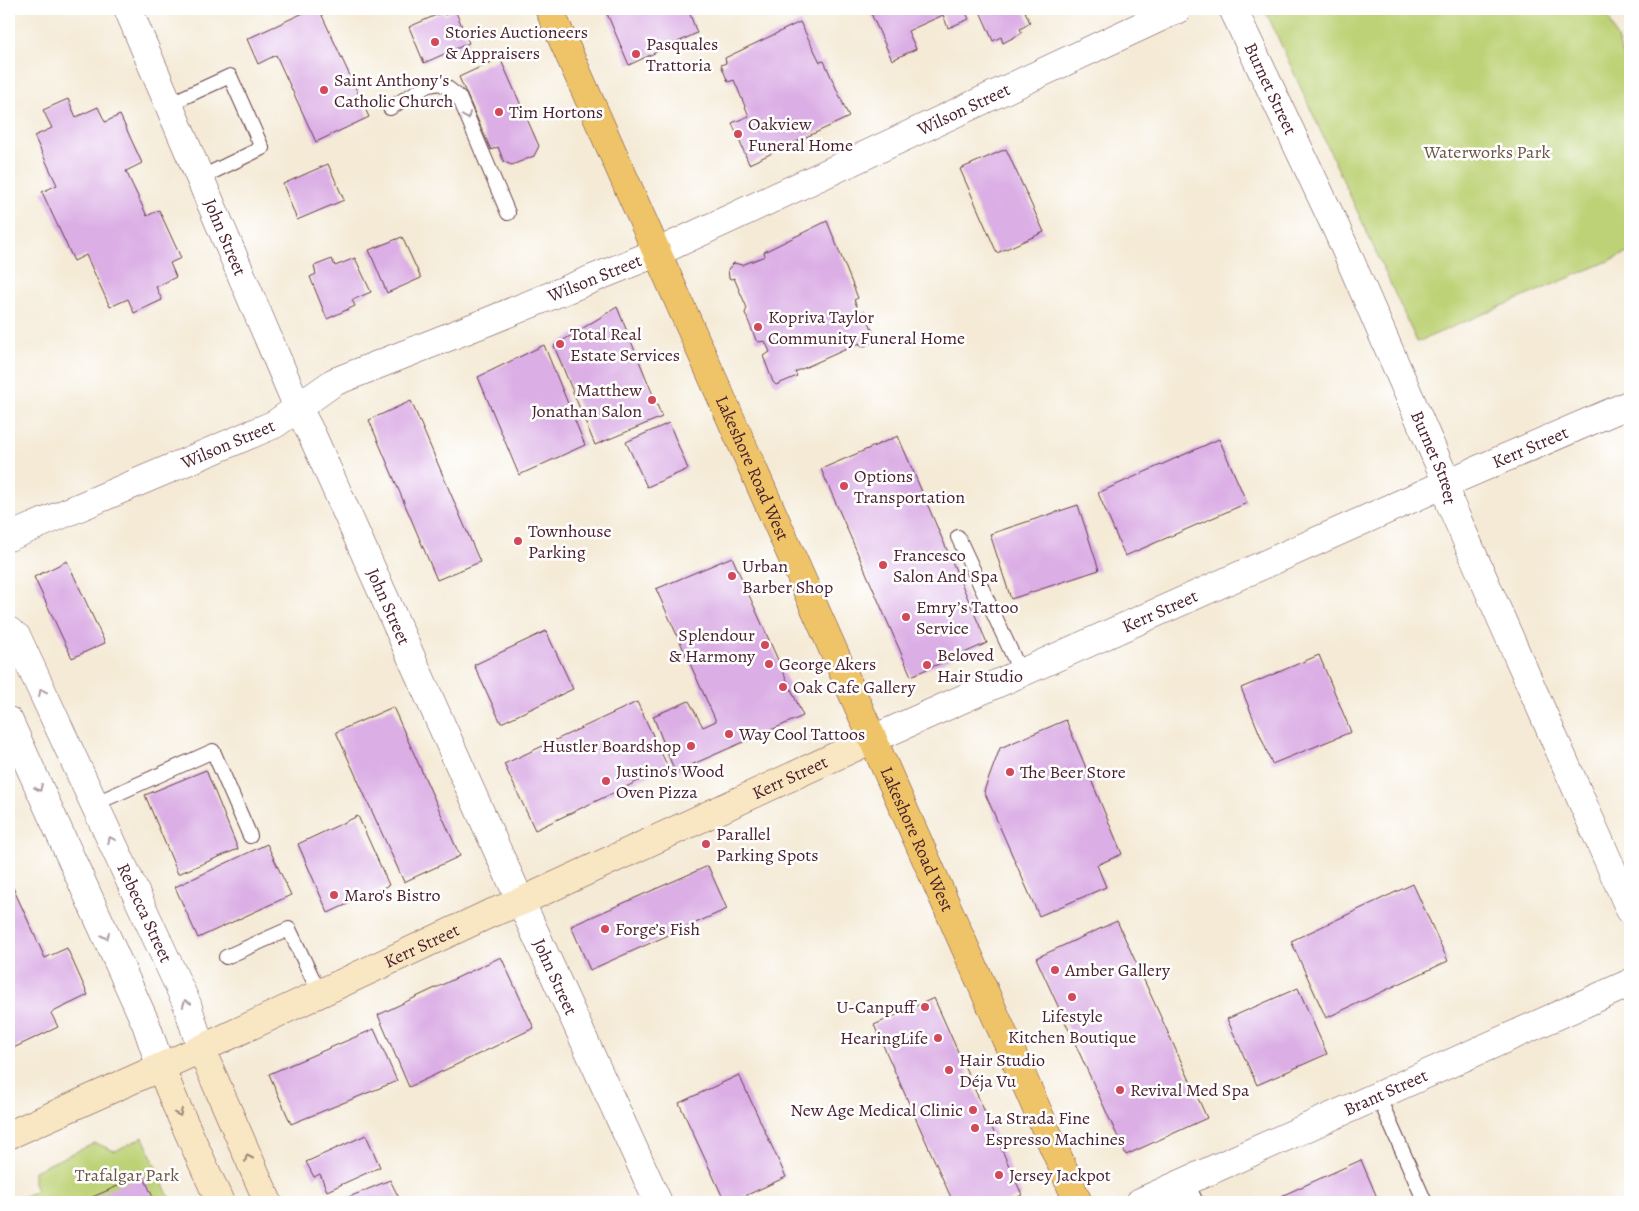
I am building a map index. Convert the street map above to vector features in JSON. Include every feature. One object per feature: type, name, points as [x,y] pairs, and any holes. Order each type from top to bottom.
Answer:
[{"type":"main road","name":"Lakeshore Road West","points":[[549,9],[1078,1202]]},
{"type":"main road","name":"Kerr Street","points":[[9,1136],[201,1050],[488,914],[522,901],[873,739]]},
{"type":"main road","name":"Rebecca Street","points":[[201,1050],[268,1202]]},
{"type":"main road","points":[[161,1068],[220,1202]]},
{"type":"street","name":"John Street","points":[[128,9],[298,408],[312,435],[499,854],[658,1202]]},
{"type":"street","name":"Wilson Street","points":[[9,538],[275,424],[334,382],[489,322],[656,253],[1178,9]]},
{"type":"street","name":"Burnet Street","points":[[1233,9],[1337,230],[1446,482],[1450,503],[1630,910]]},
{"type":"street","name":"Kerr Street","points":[[873,739],[1446,482],[1630,404]]},
{"type":"street","name":"Rebecca Street","points":[[9,631],[17,637],[187,1004],[201,1050]]},
{"type":"street","points":[[9,722],[146,1024],[161,1068]]},
{"type":"street","name":"Brant Street","points":[[1140,1202],[1191,1192],[1378,1096],[1630,983]]},
{"type":"lane","points":[[169,104],[230,76],[262,148],[200,178]]},
{"type":"lane","points":[[390,108],[428,85],[440,83],[459,98],[508,214]]},
{"type":"lane","points":[[958,537],[1021,673]]},
{"type":"lane","points":[[94,804],[213,751],[250,836]]},
{"type":"lane","points":[[226,957],[289,929],[320,994]]},
{"type":"lane","points":[[1378,1096],[1425,1202]]},
{"type":"green space","name":"Waterworks Park","points":[[1269,9],[1606,9],[1630,74],[1630,252],[1417,342],[1267,14]]},
{"type":"green space","name":"Trafalgar Park","points":[[143,1137],[171,1202],[13,1202],[37,1190],[34,1183],[34,1171],[95,1143],[115,1151]]},
{"type":"building","name":"Saint Anthony's Catholic Church","points":[[312,9],[319,9],[369,117],[316,142],[276,55],[258,64],[247,39]]},
{"type":"building","points":[[605,9],[688,9],[697,33],[629,65]]},
{"type":"building","points":[[869,9],[964,9],[969,19],[948,28],[943,15],[908,31],[916,49],[892,60]]},
{"type":"building","points":[[979,9],[1024,9],[1030,23],[1020,29],[1022,33],[1003,43],[1001,37],[993,41]]},
{"type":"building","points":[[455,10],[469,43],[424,63],[409,27],[443,12],[445,15]]},
{"type":"building","points":[[800,22],[820,62],[824,61],[849,117],[749,164],[732,123],[749,116],[734,80],[728,82],[721,65],[726,63],[725,58]]},
{"type":"building","name":"Tim Hortons","points":[[500,58],[539,146],[534,156],[512,165],[504,162],[498,147],[491,150],[459,77]]},
{"type":"building","points":[[68,99],[76,117],[98,107],[105,122],[120,115],[142,163],[126,171],[147,216],[159,210],[181,258],[170,263],[176,277],[156,287],[162,300],[134,313],[128,299],[110,307],[86,255],[74,261],[42,192],[57,185],[34,136],[52,128],[43,110]]},
{"type":"building","points":[[1006,149],[1044,232],[997,253],[960,169]]},
{"type":"building","points":[[328,164],[344,200],[297,220],[283,184]]},
{"type":"building","points":[[827,221],[858,298],[854,300],[860,313],[865,311],[876,340],[865,346],[860,345],[860,343],[795,372],[797,376],[776,385],[773,382],[763,356],[770,352],[765,341],[758,342],[756,340],[745,313],[747,308],[734,278],[729,278],[728,269],[734,263],[742,265],[765,256],[764,252]]},
{"type":"building","points":[[402,237],[421,278],[387,293],[369,250]]},
{"type":"building","points":[[355,258],[371,292],[352,300],[355,306],[327,319],[310,277],[316,274],[314,266],[332,259],[335,266]]},
{"type":"building","points":[[617,307],[662,417],[595,445],[554,346]]},
{"type":"building","points":[[544,345],[585,445],[519,475],[478,377]]},
{"type":"building","points":[[411,401],[480,562],[437,580],[369,420]]},
{"type":"building","points":[[669,423],[688,469],[647,487],[626,442]]},
{"type":"building","points":[[898,436],[987,643],[911,676],[821,469]]},
{"type":"building","points":[[1219,439],[1247,503],[1125,556],[1098,493]]},
{"type":"building","points":[[1078,505],[1099,570],[1011,599],[990,534]]},
{"type":"building","points":[[732,557],[803,716],[675,772],[653,716],[689,701],[703,727],[716,721],[656,589]]},
{"type":"building","points":[[67,561],[105,643],[72,658],[34,577]]},
{"type":"building","points":[[546,631],[573,689],[501,723],[474,665]]},
{"type":"building","points":[[1319,655],[1351,732],[1272,764],[1241,688]]},
{"type":"building","points":[[637,702],[668,767],[535,830],[504,764]]},
{"type":"building","points":[[393,707],[460,856],[404,882],[336,732]]},
{"type":"building","points":[[1066,720],[1122,854],[1097,865],[1106,887],[1039,916],[984,791],[1000,748]]},
{"type":"building","points":[[206,770],[238,849],[178,874],[145,795]]},
{"type":"building","points":[[358,816],[389,885],[328,913],[298,844]]},
{"type":"building","points":[[267,844],[291,895],[198,938],[175,887]]},
{"type":"building","points":[[708,866],[727,909],[590,970],[571,926]]},
{"type":"building","points":[[9,879],[45,958],[67,948],[88,995],[51,1013],[58,1027],[9,1050]]},
{"type":"building","points":[[1413,884],[1448,961],[1326,1018],[1291,941]]},
{"type":"building","points":[[1117,921],[1207,1118],[1126,1155],[1036,958]]},
{"type":"building","points":[[501,957],[534,1028],[409,1087],[378,1015]]},
{"type":"building","points":[[1298,988],[1327,1054],[1257,1085],[1227,1019]]},
{"type":"building","points":[[934,998],[1022,1195],[1007,1202],[953,1202],[874,1025]]},
{"type":"building","points":[[374,1029],[397,1081],[291,1124],[269,1074]]},
{"type":"building","points":[[739,1075],[786,1177],[732,1202],[725,1202],[679,1103]]},
{"type":"building","points":[[366,1135],[380,1167],[327,1191],[320,1174],[314,1177],[306,1162]]},
{"type":"building","points":[[1361,1160],[1379,1202],[1268,1202]]},
{"type":"building","points":[[143,1175],[155,1202],[81,1202]]},
{"type":"building","points":[[390,1180],[401,1202],[337,1202]]},
{"type":"place","name":"Stories Auctioneers & Appraisers","points":[[435,42]]},
{"type":"place","name":"Pasquales Trattoria","points":[[636,54]]},
{"type":"place","name":"Saint Anthony's Catholic Church","points":[[324,90]]},
{"type":"place","name":"Tim Hortons","points":[[499,112]]},
{"type":"place","name":"Oakview Funeral Home","points":[[738,134]]},
{"type":"place","name":"Kopriva Taylor Community Funeral Home","points":[[758,327]]},
{"type":"place","name":"Total Real Estate Services","points":[[560,344]]},
{"type":"place","name":"Matthew Jonathan Salon","points":[[652,400]]},
{"type":"place","name":"Options Transportation","points":[[844,486]]},
{"type":"place","name":"Townhouse Parking","points":[[518,541]]},
{"type":"place","name":"Francesco Salon And Spa","points":[[883,565]]},
{"type":"place","name":"Urban Barber Shop","points":[[732,576]]},
{"type":"place","name":"Emry’s Tattoo Service","points":[[906,617]]},
{"type":"place","name":"Splendour & Harmony","points":[[765,645]]},
{"type":"place","name":"George Akers","points":[[769,664]]},
{"type":"place","name":"Beloved Hair Studio","points":[[927,665]]},
{"type":"place","name":"Oak Cafe Gallery","points":[[783,687]]},
{"type":"place","name":"Way Cool Tattoos","points":[[729,734]]},
{"type":"place","name":"Hustler Boardshop","points":[[691,746]]},
{"type":"place","name":"The Beer Store","points":[[1010,772]]},
{"type":"place","name":"Justino's Wood Oven Pizza","points":[[606,781]]},
{"type":"place","name":"Parallel Parking Spots","points":[[706,844]]},
{"type":"place","name":"Maro's Bistro","points":[[334,895]]},
{"type":"place","name":"Forge’s Fish","points":[[605,929]]},
{"type":"place","name":"Amber Gallery","points":[[1055,970]]},
{"type":"place","name":"Lifestyle Kitchen Boutique","points":[[1072,997]]},
{"type":"place","name":"U-Canpuff","points":[[925,1007]]},
{"type":"place","name":"HearingLife","points":[[938,1038]]},
{"type":"place","name":"Hair Studio Déja Vu","points":[[949,1070]]},
{"type":"place","name":"Revival Med Spa","points":[[1120,1090]]},
{"type":"place","name":"New Age Medical Clinic","points":[[973,1110]]},
{"type":"place","name":"La Strada Fine Espresso Machines","points":[[975,1128]]},
{"type":"place","name":"Jersey Jackpot","points":[[999,1175]]}]
